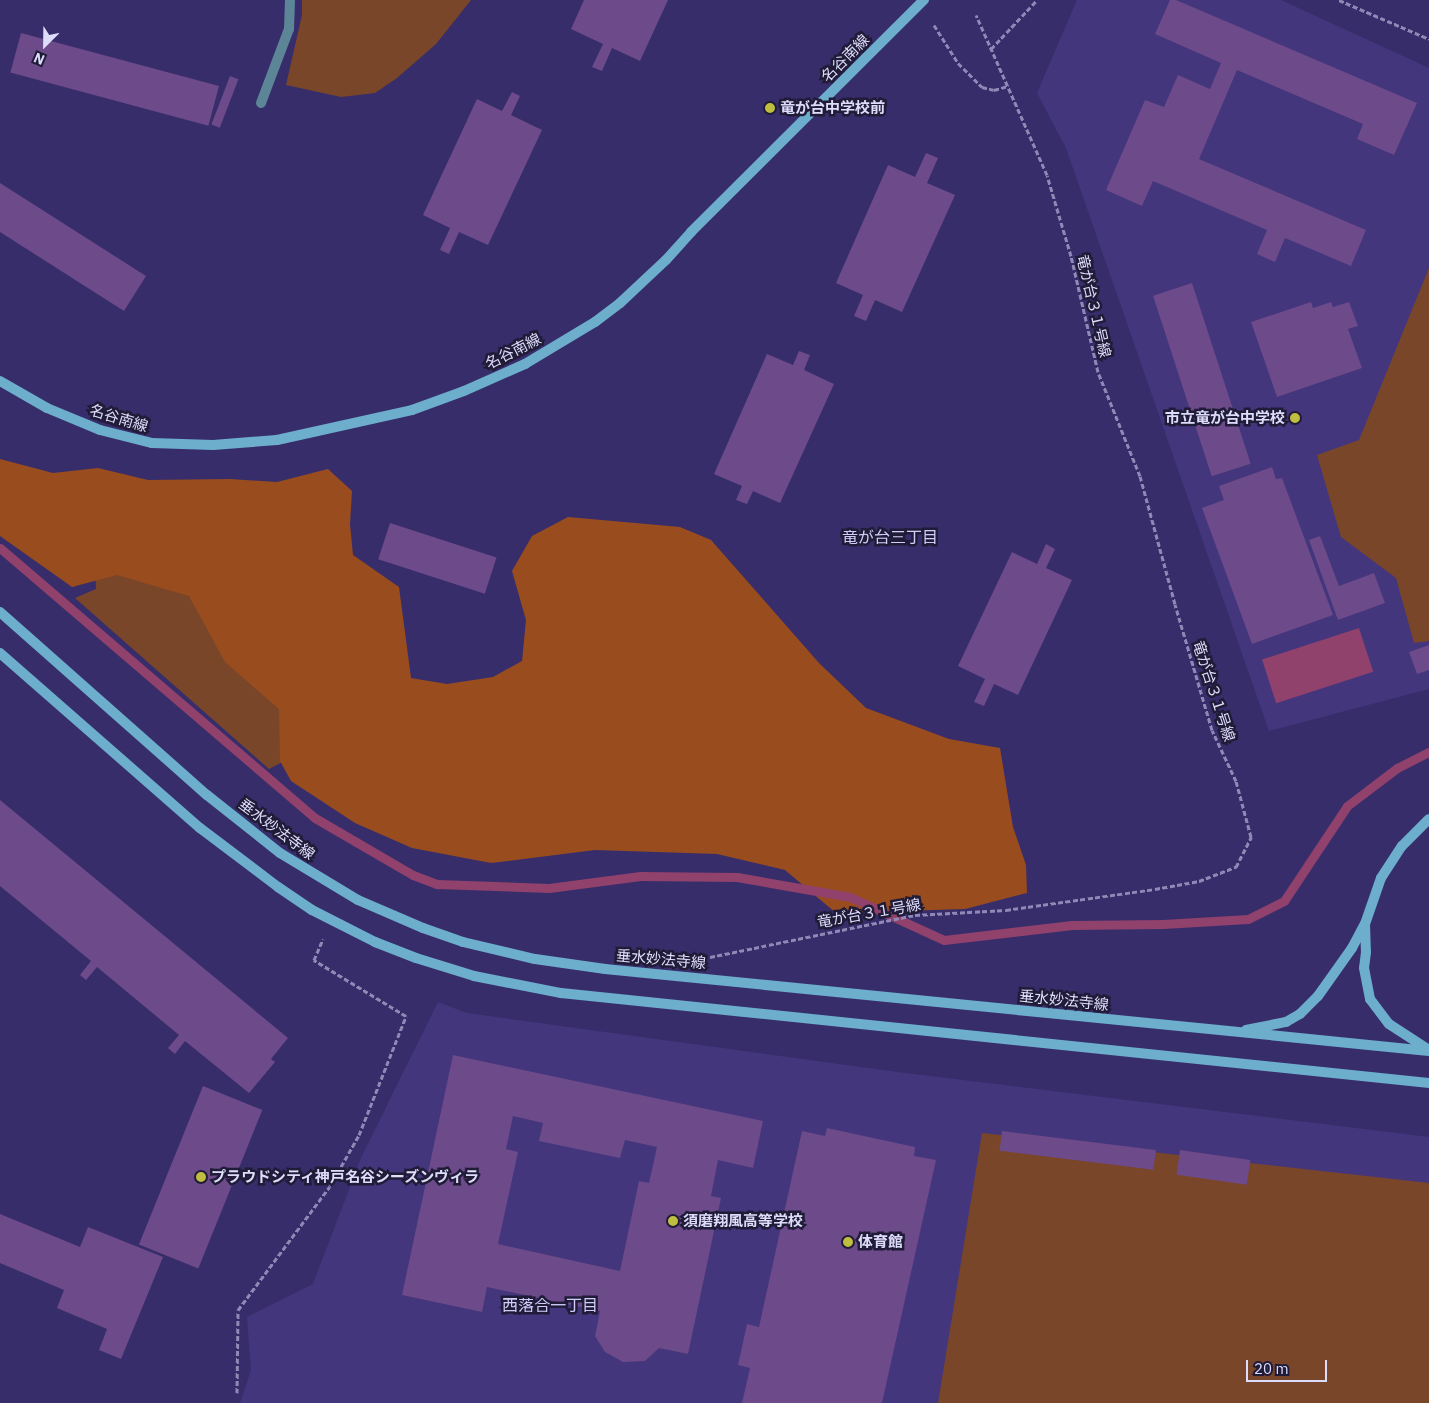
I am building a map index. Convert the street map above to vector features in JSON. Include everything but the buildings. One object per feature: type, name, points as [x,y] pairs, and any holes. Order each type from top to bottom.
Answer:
[{"type":"street","points":[[261,103],[289,29],[290,0]]},
{"type":"street","name":"名谷南線","points":[[0,382],[47,408],[100,430],[152,443],[213,445],[277,440],[412,410],[464,391],[525,364],[595,322],[620,303],[666,260],[690,232],[924,0]]},
{"type":"street","name":"垂水妙法寺線","points":[[0,612],[207,795],[280,853],[358,900],[463,942],[535,958],[605,969],[1429,1051]]},
{"type":"street","points":[[0,653],[200,828],[278,887],[312,910],[375,942],[416,958],[474,976],[561,993],[1429,1083]]},
{"type":"street","points":[[1235,1032],[1286,1022],[1300,1014],[1318,996],[1352,948],[1365,924],[1381,878],[1402,846],[1429,819]]},
{"type":"street","points":[[1365,924],[1366,952],[1364,968],[1370,999],[1389,1024],[1429,1051]]},
{"type":"path","points":[[991,49],[1037,0]]},
{"type":"path","points":[[1339,0],[1429,39]]},
{"type":"path","name":"竜が台３１号線","points":[[710,957],[915,915],[1006,910],[1155,890],[1199,881],[1236,867],[1251,837],[1236,781],[1212,730],[1174,604],[1140,476],[1098,372],[1071,256],[1047,175],[976,15]]},
{"type":"path","points":[[934,25],[958,63],[982,86],[994,90],[1008,86]]},
{"type":"path","points":[[237,1393],[238,1310],[330,1186],[359,1135],[406,1016],[314,960],[323,940]]},
{"type":"shaded area","points":[[302,0],[471,0],[436,44],[397,78],[375,93],[341,97],[286,85],[302,15]]},
{"type":"shaded area","name":"市立竜が台中学校","points":[[1077,0],[1281,0],[1429,68],[1429,689],[1269,731],[1066,148],[1037,93]]},
{"type":"shaded area","points":[[1429,268],[1429,641],[1414,643],[1396,578],[1341,537],[1317,455],[1359,440]]},
{"type":"shaded area","points":[[0,459],[53,473],[98,468],[148,480],[230,479],[277,482],[328,469],[352,491],[350,524],[353,555],[399,587],[411,678],[447,684],[493,677],[522,661],[526,620],[512,571],[532,536],[568,517],[680,527],[711,540],[819,663],[866,708],[949,739],[1000,748],[1013,827],[1026,865],[1027,893],[965,909],[836,913],[785,870],[717,854],[595,850],[491,863],[412,848],[355,823],[291,781],[280,761],[279,709],[225,662],[189,596],[117,575],[72,587],[0,536]]},
{"type":"shaded area","points":[[95,558],[210,571],[293,701],[296,755],[269,769],[75,598],[96,589]]},
{"type":"shaded area","points":[[1359,628],[1373,672],[1276,703],[1262,660]]},
{"type":"shaded area","points":[[438,1002],[467,1013],[897,1072],[1429,1137],[1429,1403],[240,1403],[251,1370],[247,1317],[313,1284],[361,1158]]},
{"type":"shaded area","points":[[982,1133],[1429,1183],[1429,1403],[938,1403]]},
{"type":"waterway","points":[[0,548],[315,818],[413,875],[437,884],[549,888],[640,876],[737,877],[850,897],[944,940],[1072,925],[1163,924],[1248,919],[1284,901],[1347,806],[1397,768],[1429,752]]},
{"type":"place","name":"竜が台中学校前","points":[[770,108]]},
{"type":"place","name":"市立竜が台中学校","points":[[1295,418]]},
{"type":"place","name":"プラウドシティ神戸名谷シーズンヴィラ","points":[[201,1177]]},
{"type":"place","name":"須磨翔風高等学校","points":[[673,1221]]},
{"type":"place","name":"体育館","points":[[848,1242]]},
{"type":"district","name":"竜が台三丁目","points":[[890,537]]},
{"type":"district","name":"西落合一丁目","points":[[550,1305]]}]
